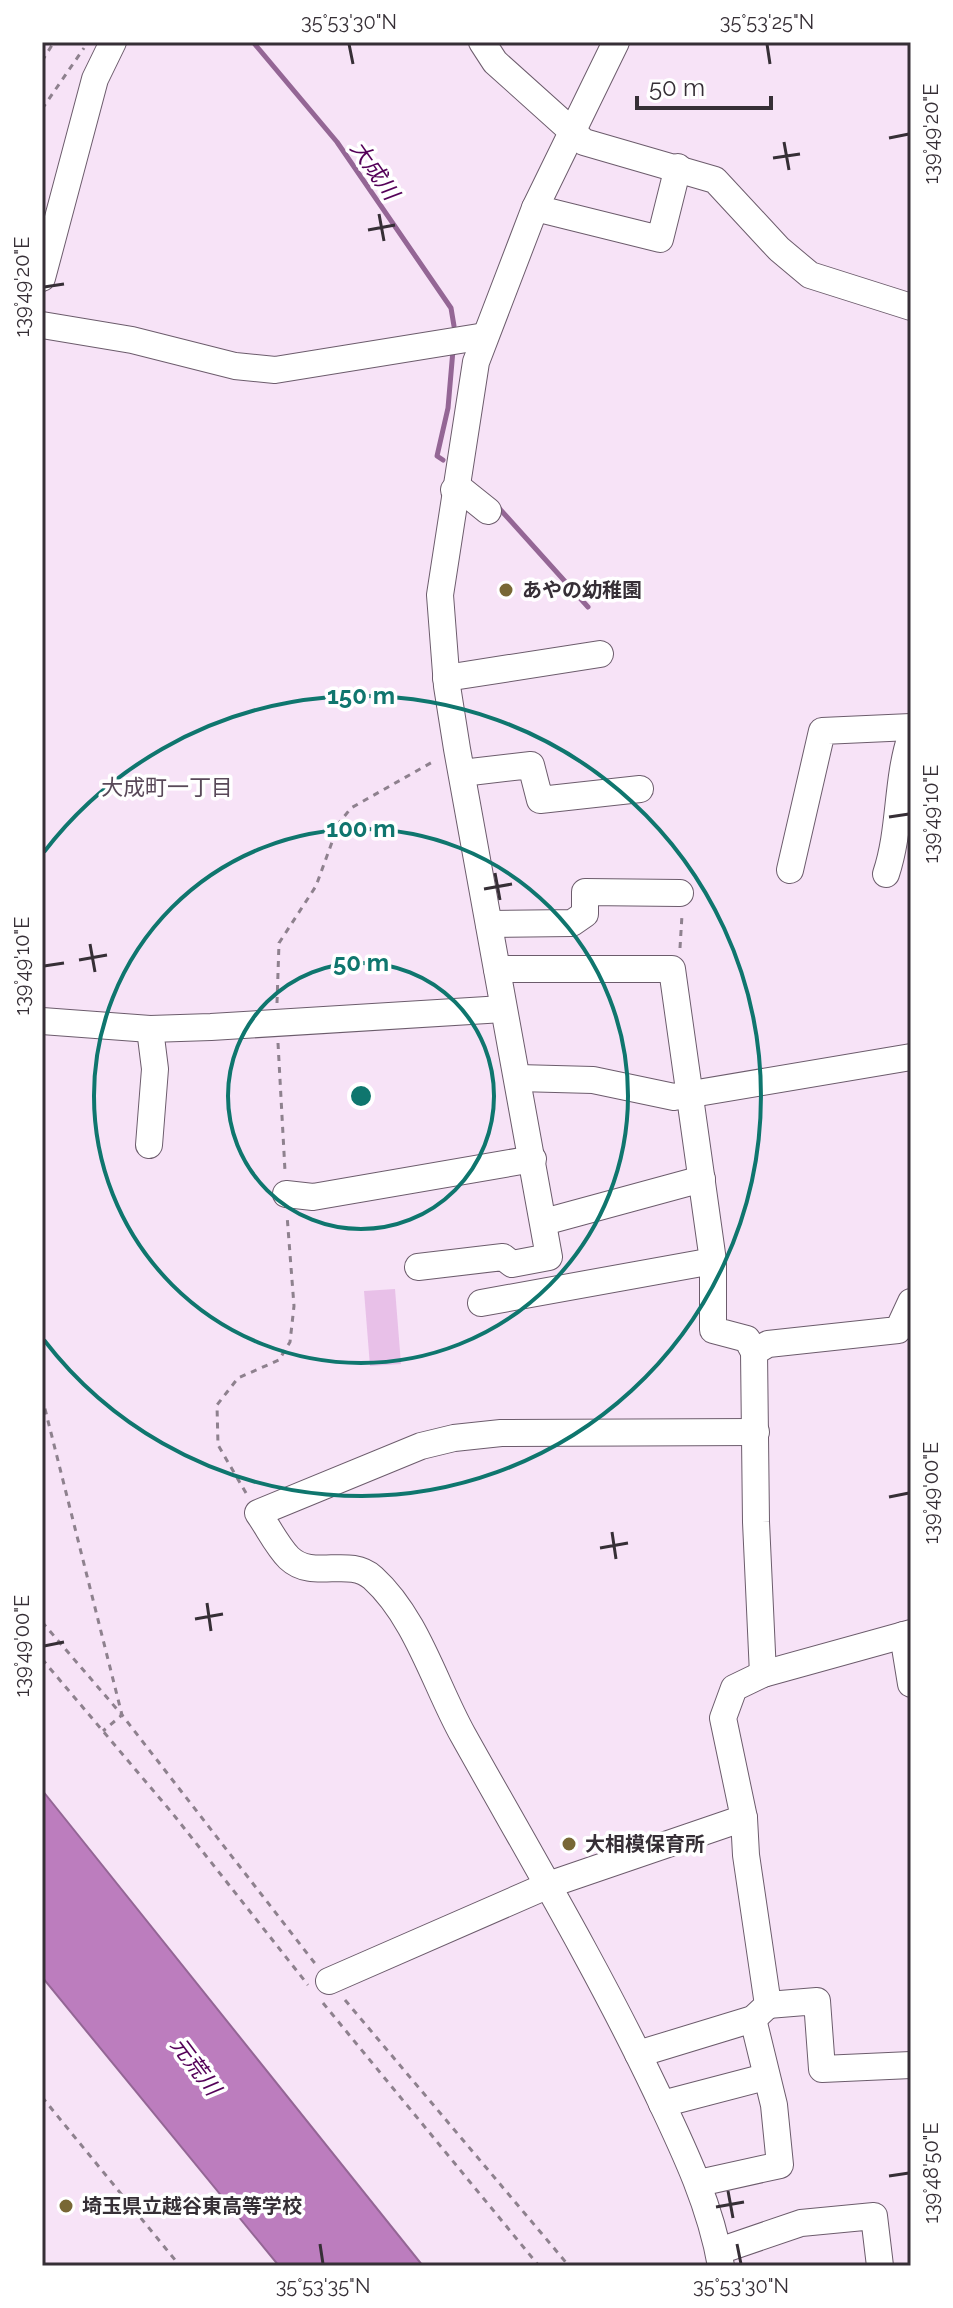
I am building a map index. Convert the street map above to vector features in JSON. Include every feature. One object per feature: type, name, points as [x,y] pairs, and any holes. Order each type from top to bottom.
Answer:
[{"type":"street","points":[[42,278],[95,79],[113,42]]},
{"type":"street","points":[[482,42],[495,62],[584,142],[715,180],[779,249],[810,275],[911,307]]},
{"type":"street","points":[[418,1267],[503,1257],[512,1264],[549,1257],[446,678],[440,595],[476,362],[535,208],[616,42]]},
{"type":"street","points":[[535,208],[660,239],[678,167]]},
{"type":"street","points":[[42,325],[132,340],[235,366],[275,370],[485,336]]},
{"type":"street","points":[[454,490],[463,491],[488,511]]},
{"type":"street","points":[[446,678],[600,654]]},
{"type":"street","points":[[790,870],[822,731],[911,727]]},
{"type":"street","points":[[886,874],[899,816],[904,759],[911,736]]},
{"type":"street","points":[[460,761],[531,765],[540,800],[640,789]]},
{"type":"street","points":[[489,924],[572,923],[585,914],[585,892],[680,893]]},
{"type":"street","points":[[497,969],[672,969],[713,1261],[713,1330],[747,1339],[754,1352],[756,1522],[763,1674]]},
{"type":"street","points":[[42,1021],[150,1029],[503,1009]]},
{"type":"street","points":[[149,1145],[155,1069],[150,1029]]},
{"type":"street","points":[[518,1078],[593,1080],[674,1097],[911,1057]]},
{"type":"street","points":[[286,1194],[313,1197],[533,1159]]},
{"type":"street","points":[[544,1222],[702,1179]]},
{"type":"street","points":[[481,1303],[713,1261]]},
{"type":"street","points":[[754,1352],[768,1344],[898,1330],[911,1302]]},
{"type":"street","points":[[756,1432],[501,1433],[454,1438],[421,1446],[258,1513],[290,1559],[311,1569],[358,1568],[373,1578],[404,1618],[462,1733],[551,1884],[638,2054],[699,2183],[720,2259],[801,2223],[874,2216],[880,2266]]},
{"type":"street","points":[[699,2183],[780,2165],[774,2105],[765,2077],[744,1818],[723,1718],[734,1688],[763,1674],[907,1634],[911,1684]]},
{"type":"street","points":[[319,1989],[551,1884],[744,1818]]},
{"type":"street","points":[[638,2054],[761,2012],[817,2001],[822,2069],[911,2065]]},
{"type":"street","points":[[662,2104],[765,2077]]},
{"type":"path","points":[[42,61],[54,42]]},
{"type":"path","points":[[42,109],[89,42]]},
{"type":"path","points":[[258,1513],[218,1445],[217,1405],[238,1378],[279,1360],[290,1342],[294,1306],[278,1024],[279,943],[316,886],[339,823],[351,808],[460,761]]},
{"type":"path","points":[[672,969],[679,960],[680,893]]},
{"type":"path","points":[[42,1397],[122,1715]]},
{"type":"path","points":[[42,1622],[122,1715],[319,1989],[569,2266]]},
{"type":"path","points":[[42,1659],[319,1989],[539,2266]]},
{"type":"path","points":[[103,1731],[122,1715]]},
{"type":"path","points":[[42,2097],[180,2266]]},
{"type":"shaded area","points":[[395,1289],[401,1364],[370,1366],[364,1291]]},
{"type":"water","name":"元荒川","points":[[42,1790],[423,2266],[279,2266],[42,1977]]},
{"type":"waterway","name":"大成川","points":[[253,42],[337,142],[451,308],[454,326]]},
{"type":"waterway","name":"大成川","points":[[443,460],[437,456],[448,408],[453,350]]},
{"type":"waterway","name":"大成川","points":[[498,507],[588,607]]},
{"type":"place","name":"あやの幼稚園","points":[[506,590]]},
{"type":"place","name":"大相模保育所","points":[[569,1844]]},
{"type":"place","name":"埼玉県立越谷東高等学校","points":[[66,2206]]},
{"type":"district","name":"大成町一丁目","points":[[167,787]]}]
